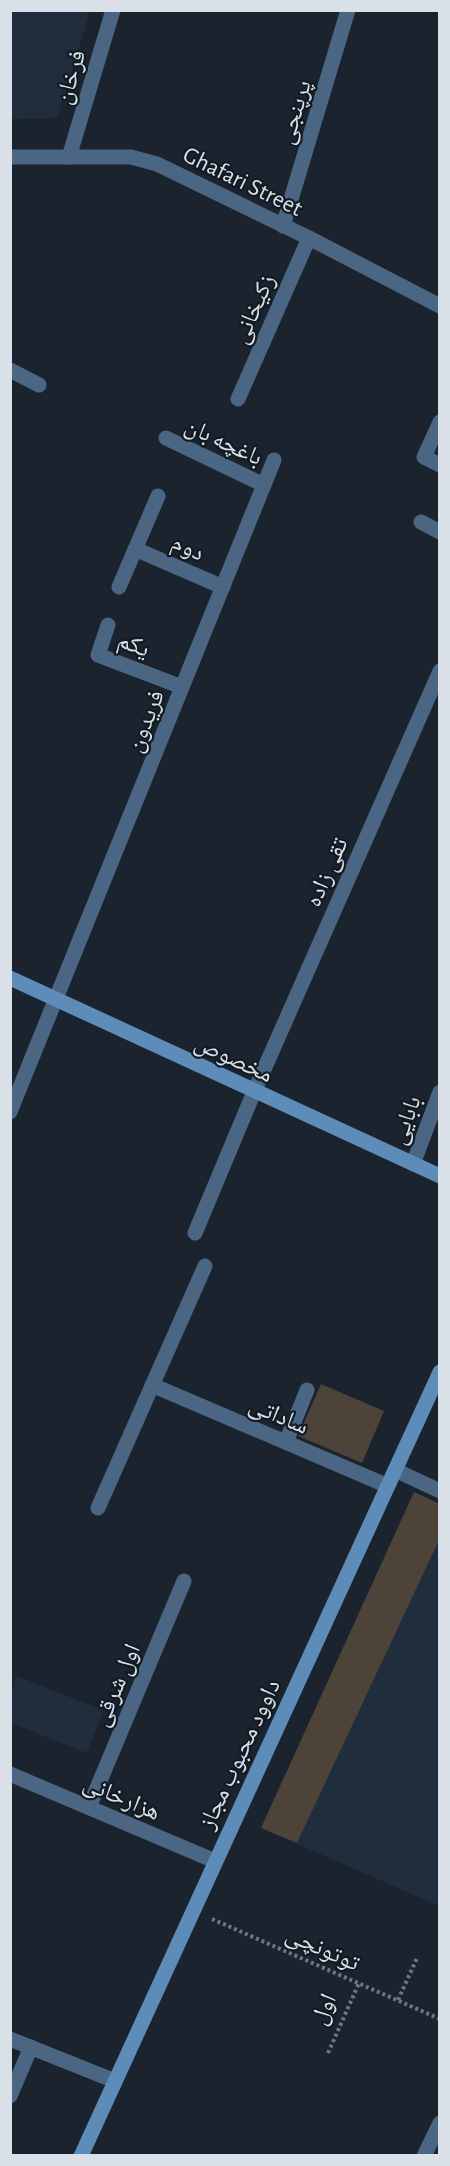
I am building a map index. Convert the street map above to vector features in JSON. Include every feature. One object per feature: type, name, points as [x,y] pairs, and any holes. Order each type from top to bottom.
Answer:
[{"type":"main road","name":"مخصوص","points":[[10,978],[440,1176]]},
{"type":"main road","name":"داوود محبوب مجاز","points":[[81,2156],[440,1372]]},
{"type":"street","name":"فرخان","points":[[69,157],[113,10]]},
{"type":"street","name":"پرپنجی","points":[[283,226],[348,10]]},
{"type":"street","name":"Ghafari Street","points":[[10,157],[131,157],[157,164],[309,238],[440,306]]},
{"type":"street","name":"زکیخانی","points":[[238,399],[309,238]]},
{"type":"street","points":[[10,370],[39,385]]},
{"type":"street","points":[[440,422],[424,457],[440,465]]},
{"type":"street","name":"باغچه بان","points":[[166,438],[264,485]]},
{"type":"street","name":"فریدون","points":[[10,1112],[274,460]]},
{"type":"street","points":[[119,587],[158,496]]},
{"type":"street","points":[[421,522],[440,532]]},
{"type":"street","name":"دوم","points":[[135,549],[223,587]]},
{"type":"street","name":"یکم","points":[[108,625],[98,654],[182,687]]},
{"type":"street","name":"تقی زاده","points":[[195,1233],[254,1092],[440,671]]},
{"type":"street","name":"بابایی","points":[[413,1164],[440,1092]]},
{"type":"street","points":[[98,1508],[205,1266]]},
{"type":"street","name":"ساداتی","points":[[152,1385],[388,1485]]},
{"type":"street","points":[[286,1442],[307,1390]]},
{"type":"street","points":[[395,1470],[440,1491]]},
{"type":"street","name":"اول شرقی","points":[[89,1807],[184,1581]]},
{"type":"street","name":"هزارخانی","points":[[10,1774],[215,1861]]},
{"type":"street","points":[[10,2039],[115,2081]]},
{"type":"street","points":[[10,2096],[31,2047]]},
{"type":"street","points":[[424,2156],[439,2126]]},
{"type":"path","name":"توتونچی","points":[[192,1911],[440,2019]]},
{"type":"path","points":[[398,2000],[417,1958]]},
{"type":"path","name":"اول","points":[[328,2053],[358,1983]]},
{"type":"shaded area","points":[[10,11],[90,11],[57,118],[11,119]]},
{"type":"shaded area","points":[[414,1492],[439,1504],[439,1906],[261,1828]]},
{"type":"shaded area","points":[[16,1676],[103,1710],[87,1753],[11,1723],[11,1691]]},
{"type":"building","points":[[321,1384],[384,1411],[362,1463],[298,1436]]},
{"type":"building","points":[[414,1492],[440,1504],[440,1538],[297,1843],[261,1828]]}]
